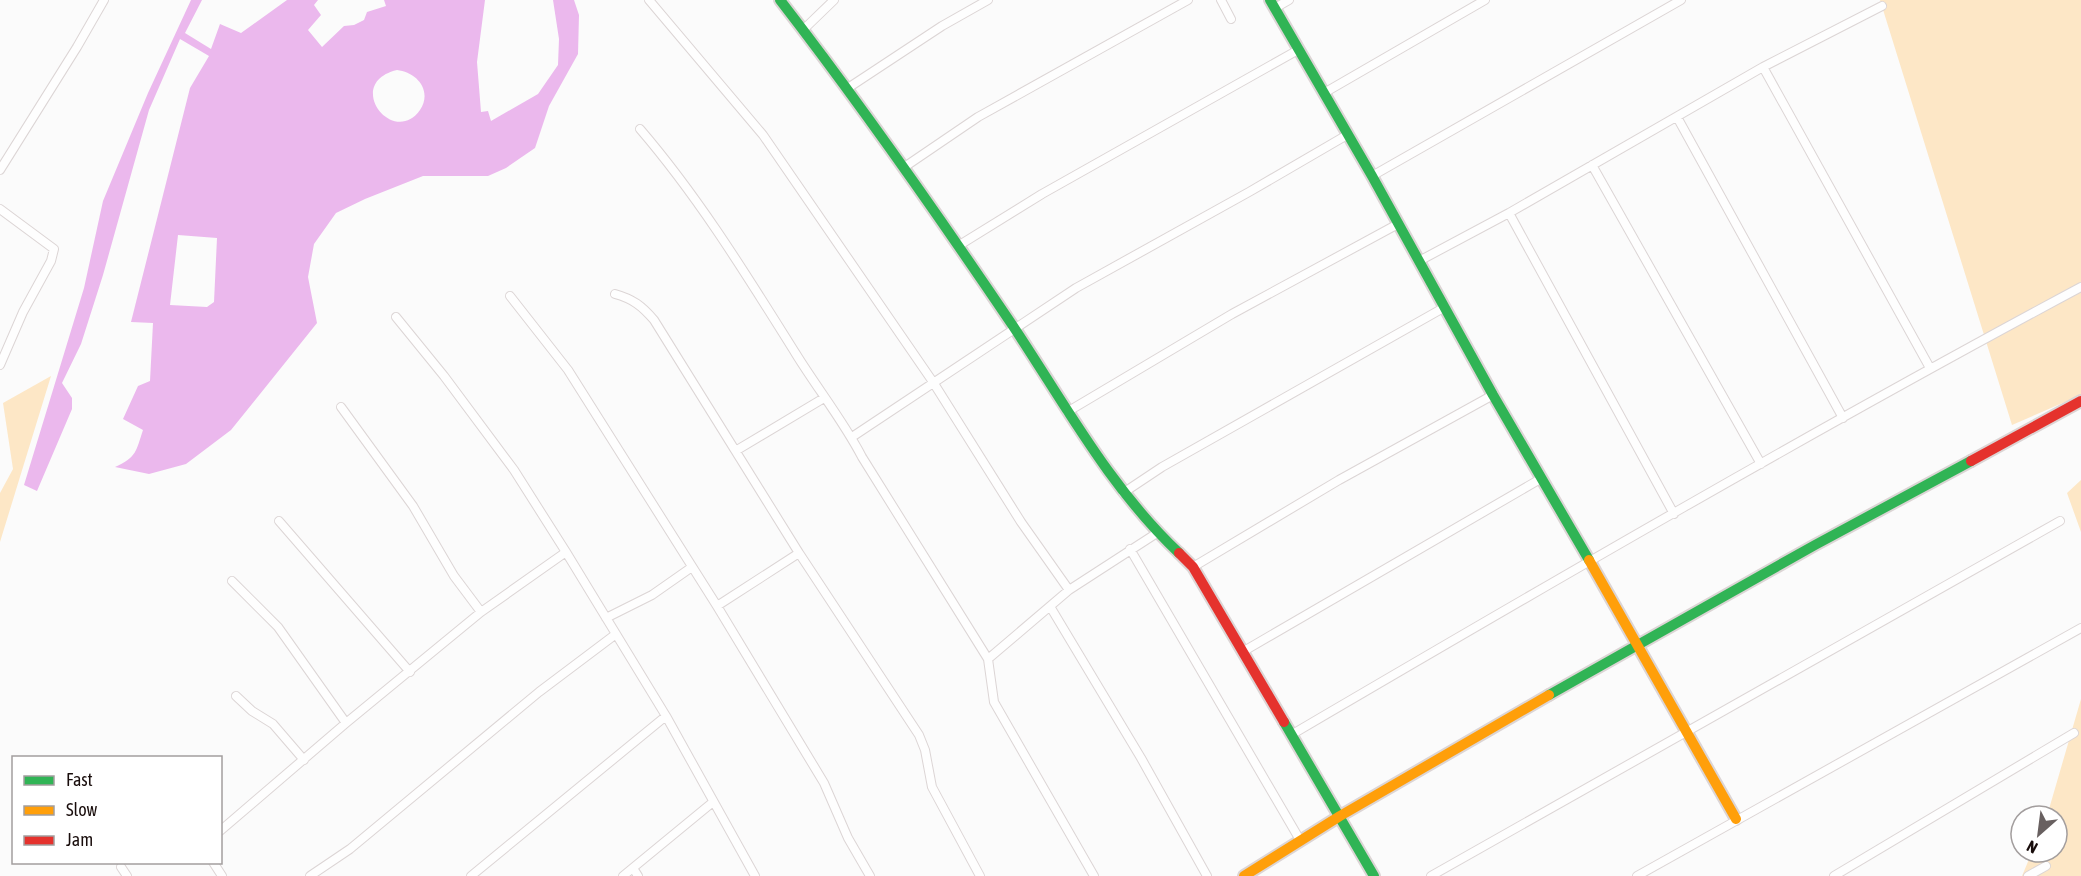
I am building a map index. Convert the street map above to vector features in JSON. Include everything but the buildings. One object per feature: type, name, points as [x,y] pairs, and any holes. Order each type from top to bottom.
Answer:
[{"type":"street","points":[[0,170],[104,0]]},
{"type":"street","points":[[650,0],[763,135],[933,382],[1021,522],[1070,590]]},
{"type":"street","points":[[780,0],[848,88],[1014,328],[1067,412],[1124,494],[1156,533],[1193,567],[1374,876]]},
{"type":"street","points":[[804,29],[834,0]]},
{"type":"street","points":[[848,88],[942,26],[988,0]]},
{"type":"street","points":[[903,168],[978,117],[1188,0]]},
{"type":"street","points":[[1221,0],[1231,19]]},
{"type":"street","points":[[1289,0],[1273,4],[1372,176],[1493,395],[1736,819]]},
{"type":"street","points":[[1324,93],[1485,0]]},
{"type":"street","points":[[1372,176],[1681,0]]},
{"type":"street","points":[[1419,261],[1509,213],[1763,67],[1882,6]]},
{"type":"street","points":[[958,246],[1042,194],[1298,50]]},
{"type":"street","points":[[1763,67],[1930,368]]},
{"type":"street","points":[[1677,117],[1843,418]]},
{"type":"street","points":[[640,129],[670,164],[712,222],[824,398],[852,437],[862,457],[988,659],[994,702],[1094,876]]},
{"type":"street","points":[[852,437],[1076,288],[1347,135]]},
{"type":"street","points":[[1592,165],[1761,464]]},
{"type":"street","points":[[0,209],[54,249],[51,261],[23,312],[0,365]]},
{"type":"street","points":[[1509,213],[1674,514]]},
{"type":"street","points":[[1067,412],[1232,314],[1398,224]]},
{"type":"street","points":[[1291,735],[1930,368],[2081,287]]},
{"type":"street","points":[[615,294],[632,299],[654,320],[799,553],[919,735],[925,750],[932,787],[980,876]]},
{"type":"street","points":[[510,296],[568,370],[717,606],[824,783],[848,838],[870,876]]},
{"type":"street","points":[[1124,494],[1162,467],[1444,306]]},
{"type":"street","points":[[396,317],[444,376],[514,470],[666,716],[755,876]]},
{"type":"street","points":[[1193,567],[1339,480],[1493,395]]},
{"type":"street","points":[[737,450],[824,398]]},
{"type":"street","points":[[1244,876],[1259,872],[1300,840],[1340,816],[1815,544],[2081,401]]},
{"type":"street","points":[[341,407],[413,506],[454,576],[481,612]]},
{"type":"street","points":[[1244,651],[1542,478]]},
{"type":"street","points":[[279,521],[410,672]]},
{"type":"street","points":[[1431,876],[2060,521]]},
{"type":"street","points":[[988,659],[1070,590],[1156,533]]},
{"type":"street","points":[[1130,549],[1300,840]]},
{"type":"street","points":[[222,829],[481,612],[566,552]]},
{"type":"street","points":[[717,606],[799,553]]},
{"type":"street","points":[[606,618],[652,595],[692,567]]},
{"type":"street","points":[[232,581],[278,627],[346,723]]},
{"type":"street","points":[[1051,608],[1141,758],[1207,876]]},
{"type":"street","points":[[1637,876],[2081,628]]},
{"type":"street","points":[[310,876],[350,849],[539,692],[615,633]]},
{"type":"street","points":[[236,696],[252,711],[273,724],[304,760]]},
{"type":"street","points":[[471,876],[666,716]]},
{"type":"street","points":[[1834,876],[2074,733]]},
{"type":"street","points":[[623,876],[713,802]]},
{"type":"street","points":[[2028,876],[2046,866]]},
{"type":"street","points":[[121,867],[127,876]]},
{"type":"street","points":[[633,867],[638,876]]},
{"type":"shaded area","points":[[191,0],[202,0],[185,33],[211,49],[220,24],[241,33],[287,0],[318,0],[314,5],[321,15],[308,30],[322,47],[344,26],[354,25],[364,20],[367,12],[386,6],[384,0],[485,0],[477,62],[481,112],[488,111],[491,121],[538,94],[558,65],[559,39],[553,0],[574,0],[579,15],[578,54],[549,106],[535,148],[506,168],[488,176],[423,176],[336,213],[314,244],[308,277],[317,323],[231,430],[186,464],[149,474],[115,467],[135,453],[143,430],[123,419],[138,386],[150,381],[153,323],[131,322],[190,88],[209,56],[180,39],[149,110],[103,275],[81,344],[62,383],[72,398],[72,409],[37,491],[24,485],[84,288],[103,201],[148,93]],"holes":[[[397,70],[416,78],[421,83],[425,96],[420,110],[409,120],[397,122],[378,109],[373,98],[374,87],[381,77]],[[178,235],[217,238],[214,302],[207,307],[170,305]]]},
{"type":"shaded area","points":[[1880,0],[2081,0],[2081,395],[2012,425]]},
{"type":"shaded area","points":[[51,376],[0,542],[0,493],[13,469],[3,403]]},
{"type":"shaded area","points":[[2081,480],[2081,532],[2067,493]]},
{"type":"shaded area","points":[[2081,699],[2081,876],[2022,876],[2027,864],[2069,864],[2069,804],[2050,804]]},
{"type":"traffic: fast","points":[[780,0],[928,202],[1110,473],[1154,528],[1179,553]]},
{"type":"traffic: fast","points":[[1270,0],[1589,560]]},
{"type":"traffic: fast","points":[[1549,695],[1815,545],[1971,461]]},
{"type":"traffic: fast","points":[[1284,722],[1374,876]]},
{"type":"traffic: slow","points":[[1589,560],[1736,819]]},
{"type":"traffic: slow","points":[[1244,876],[1340,816],[1549,695]]},
{"type":"traffic: jam","points":[[1971,461],[2081,401]]},
{"type":"traffic: jam","points":[[1179,553],[1193,567],[1284,722]]}]
